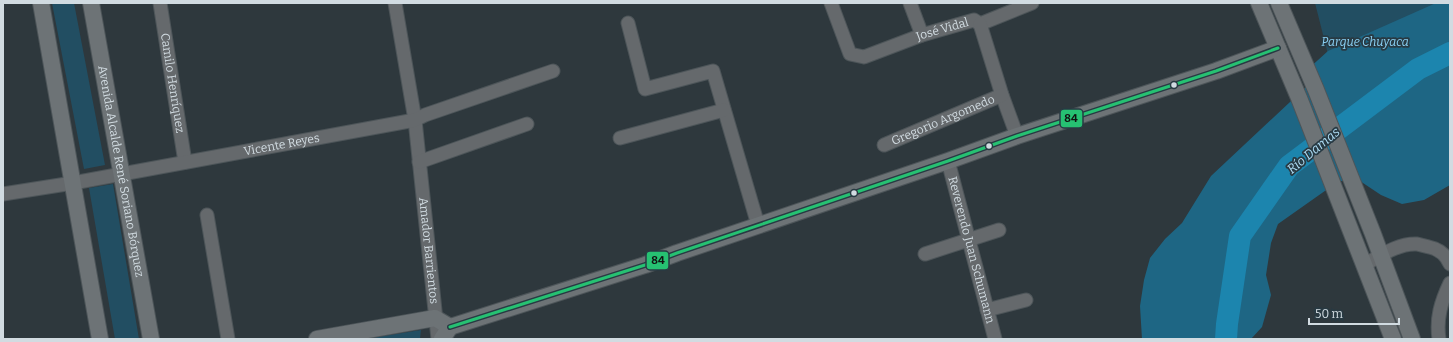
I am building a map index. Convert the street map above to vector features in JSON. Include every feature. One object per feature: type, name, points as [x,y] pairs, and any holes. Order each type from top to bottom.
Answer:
[{"type":"main road","points":[[41,3],[100,339]]},
{"type":"main road","name":"Avenida Alcalde René Soriano Bórquez","points":[[90,3],[151,339]]},
{"type":"main road","points":[[1259,3],[1299,98],[1393,339]]},
{"type":"main road","points":[[1279,3],[1316,90],[1373,234],[1412,339]]},
{"type":"main road","points":[[1278,48],[1289,26]]},
{"type":"main road","points":[[318,339],[435,318],[446,333],[1017,136],[1216,71],[1278,48],[1301,55]]},
{"type":"street","name":"Camilo Henríquez","points":[[160,3],[185,162]]},
{"type":"street","name":"Amador Barrientos","points":[[396,3],[415,120],[418,162],[438,339]]},
{"type":"street","name":"José Vidal","points":[[831,3],[850,54],[864,57],[922,35],[974,20],[980,24],[1004,9],[1032,3]]},
{"type":"street","points":[[910,3],[922,35]]},
{"type":"street","points":[[628,23],[646,89],[713,71],[758,225]]},
{"type":"street","points":[[980,24],[1002,95],[1017,136]]},
{"type":"street","name":"Vicente Reyes","points":[[3,194],[72,183],[415,120],[425,115],[553,71]]},
{"type":"street","name":"Gregorio Argomedo","points":[[884,145],[1002,95]]},
{"type":"street","points":[[620,138],[724,110]]},
{"type":"street","points":[[418,162],[527,124]]},
{"type":"street","name":"Reverendo Juan Schumann","points":[[948,161],[995,339]]},
{"type":"street","points":[[207,215],[228,339]]},
{"type":"street","points":[[925,254],[999,230]]},
{"type":"street","points":[[1364,265],[1381,255],[1402,246],[1416,244],[1438,250],[1450,264]]},
{"type":"street","points":[[1439,339],[1438,319],[1440,308],[1450,283]]},
{"type":"street","points":[[987,310],[1026,300]]},
{"type":"green space","points":[[52,3],[74,3],[105,165],[84,169]]},
{"type":"green space","name":"Parque Chuyaca","points":[[1315,3],[1450,3],[1333,74]]},
{"type":"green space","name":"Parque Chuyaca","points":[[1436,3],[1450,3],[1450,185],[1424,200],[1402,204],[1381,195],[1360,181],[1339,181],[1278,224],[1271,243],[1266,275],[1271,295],[1262,327],[1251,339],[1142,339],[1140,306],[1144,280],[1150,258],[1165,239],[1182,223],[1211,176],[1306,87],[1307,70],[1328,51]]},
{"type":"green space","points":[[113,184],[139,339],[115,339],[89,188]]},
{"type":"green space","points":[[421,330],[420,339],[365,339]]},
{"type":"waterway","name":"Río Damas","points":[[1226,339],[1240,236],[1289,166],[1418,69],[1450,53]]},
{"type":"transit line","name":"84","points":[[450,327],[645,265],[1017,136],[1216,71],[1278,48]]}]
